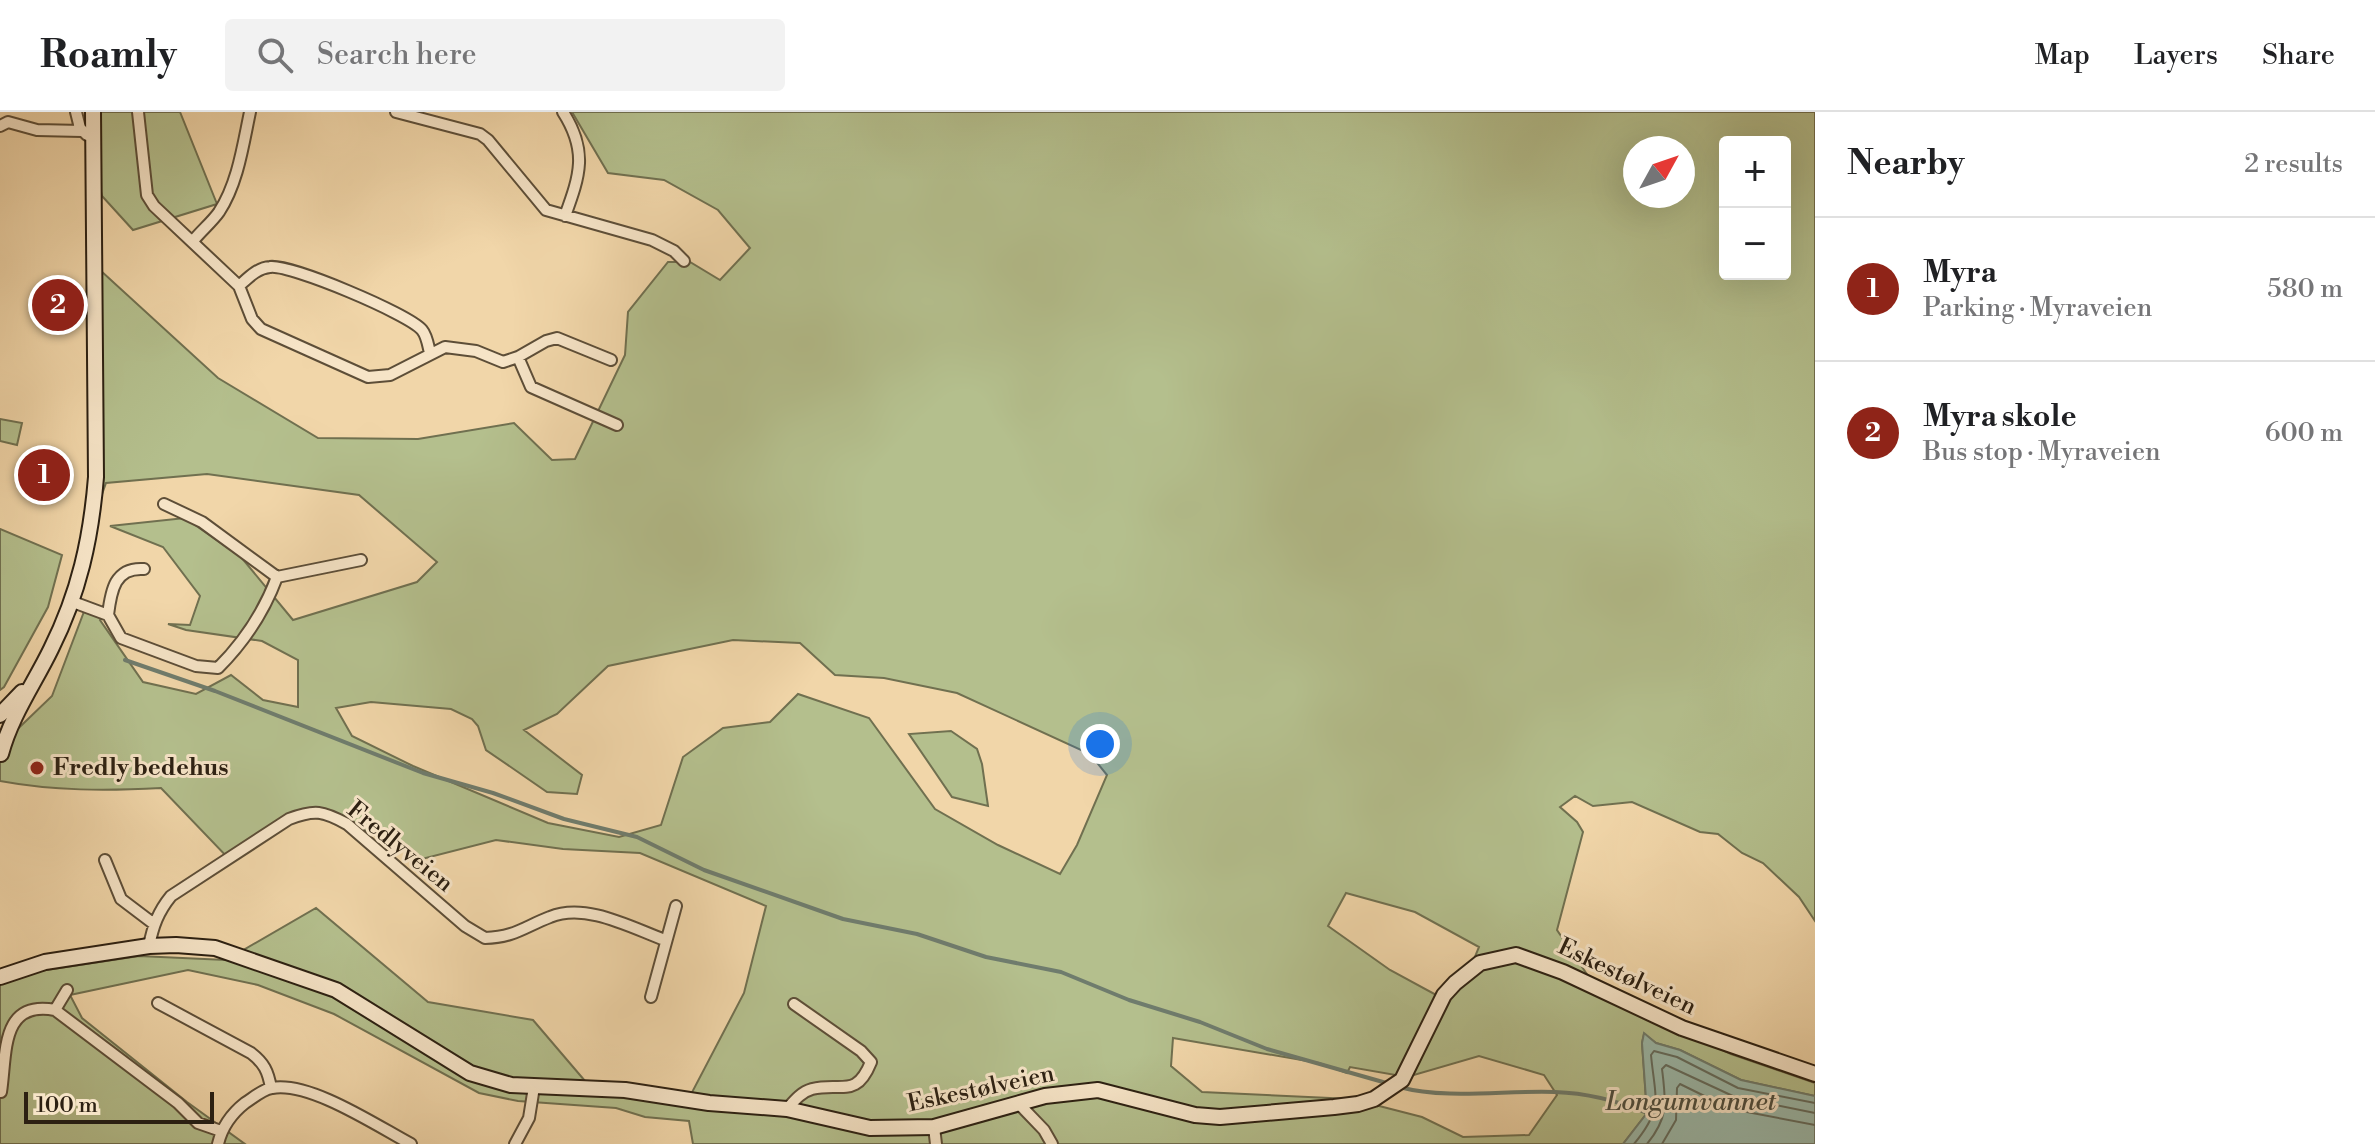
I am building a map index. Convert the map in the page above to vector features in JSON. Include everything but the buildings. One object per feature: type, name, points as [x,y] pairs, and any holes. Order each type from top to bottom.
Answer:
[{"type":"main road","points":[[0,755],[6,734],[73,602],[88,549],[96,477],[88,134],[93,112]]},
{"type":"main road","points":[[0,715],[33,680]]},
{"type":"main road","name":"Eskestølveien","points":[[0,977],[45,962],[149,946],[215,948],[309,979],[357,1002],[470,1073],[511,1085],[625,1090],[709,1103],[787,1109],[870,1128],[934,1127],[1045,1096],[1098,1090],[1195,1115],[1234,1117],[1358,1104],[1388,1091],[1402,1080],[1444,995],[1455,983],[1480,963],[1516,955],[1549,966],[1682,1028],[1815,1074]]},
{"type":"street","points":[[76,112],[88,134]]},
{"type":"street","points":[[138,112],[147,195],[154,206],[239,286],[252,319],[261,329],[368,377],[390,375],[445,347],[458,347],[503,362],[557,338],[611,360]]},
{"type":"street","points":[[193,241],[218,213],[227,197],[250,112]]},
{"type":"street","points":[[396,112],[480,134],[546,210],[652,240],[674,251],[684,261]]},
{"type":"street","points":[[563,112],[577,139],[580,153],[577,184],[565,216]]},
{"type":"street","points":[[0,126],[8,122],[37,130],[88,134]]},
{"type":"street","points":[[239,286],[259,269],[272,266],[289,269],[414,322],[425,332],[430,353]]},
{"type":"street","points":[[518,357],[531,387],[617,425]]},
{"type":"street","points":[[164,504],[202,522],[277,577],[361,560]]},
{"type":"street","points":[[144,569],[132,568],[120,575],[110,597],[108,615],[121,638],[196,666],[218,668],[238,649],[266,606],[277,577]]},
{"type":"street","points":[[73,602],[108,615]]},
{"type":"street","name":"Fredlyveien","points":[[149,946],[161,908],[171,896],[289,819],[310,811],[328,814],[347,824],[465,926],[485,938],[522,932],[551,916],[571,912],[598,916],[665,940]]},
{"type":"street","points":[[105,860],[121,899],[154,924]]},
{"type":"street","points":[[651,997],[676,906]]},
{"type":"street","points":[[55,1010],[67,990]]},
{"type":"street","points":[[158,1003],[251,1053],[268,1072],[271,1088]]},
{"type":"street","points":[[787,1109],[799,1095],[811,1089],[850,1088],[864,1078],[871,1062],[861,1051],[794,1004]]},
{"type":"street","points":[[1,1092],[12,1023],[21,1012],[37,1007],[55,1010],[178,1103],[198,1123],[221,1131]]},
{"type":"street","points":[[515,1144],[529,1118],[534,1087]]},
{"type":"street","points":[[218,1144],[221,1131],[236,1111],[271,1088],[291,1088],[318,1095],[411,1144]]},
{"type":"street","points":[[1019,1104],[1044,1130],[1052,1144]]},
{"type":"street","points":[[934,1127],[936,1144]]},
{"type":"green space","points":[[90,112],[180,112],[217,204],[133,230],[102,196],[86,127]]},
{"type":"green space","points":[[572,112],[1815,112],[1815,921],[1799,897],[1763,863],[1742,853],[1718,834],[1700,832],[1632,802],[1593,806],[1575,796],[1560,807],[1583,832],[1557,930],[1599,992],[1731,1054],[1815,1083],[1815,1096],[1741,1080],[1680,1050],[1656,1043],[1644,1034],[1647,1113],[1623,1144],[693,1144],[689,1121],[645,1117],[616,1108],[518,1101],[479,1093],[334,1014],[258,985],[188,970],[70,995],[82,1018],[245,1144],[0,1144],[0,977],[139,956],[226,960],[316,908],[428,1002],[533,1020],[591,1088],[687,1102],[744,993],[766,906],[640,853],[563,849],[496,840],[422,859],[354,825],[304,816],[230,860],[161,788],[80,789],[0,781],[0,746],[52,696],[85,609],[104,616],[100,620],[143,682],[196,694],[231,675],[263,700],[298,707],[298,660],[262,641],[186,630],[168,624],[190,625],[200,596],[163,547],[110,526],[185,518],[241,557],[293,620],[417,582],[437,562],[359,495],[207,474],[106,483],[101,497],[100,270],[218,378],[318,438],[418,439],[514,423],[552,460],[575,459],[625,355],[628,312],[668,262],[690,262],[720,280],[750,248],[718,210],[664,180],[608,173]],"holes":[[[733,640],[800,643],[835,675],[884,678],[957,693],[1090,754],[1107,775],[1077,845],[1060,874],[998,845],[935,809],[869,718],[798,694],[770,722],[723,728],[683,757],[661,825],[619,837],[548,823],[413,766],[352,736],[336,708],[371,702],[451,709],[472,719],[478,726],[486,750],[547,792],[577,794],[582,775],[524,730],[557,714],[608,666]],[[1346,893],[1415,912],[1479,947],[1470,969],[1438,996],[1390,970],[1328,926]],[[1173,1038],[1319,1063],[1347,1073],[1350,1067],[1407,1077],[1479,1056],[1544,1075],[1557,1095],[1529,1135],[1463,1137],[1422,1117],[1352,1099],[1202,1092],[1171,1066]]]},
{"type":"green space","points":[[0,419],[22,423],[17,445],[0,441]]},
{"type":"green space","points":[[0,529],[62,555],[48,607],[0,690]]},
{"type":"green space","points":[[951,731],[977,749],[988,806],[952,797],[909,734]]},
{"type":"water","name":"Longumvannet","points":[[1644,1033],[1656,1043],[1680,1050],[1741,1080],[1815,1096],[1815,1144],[1623,1144],[1647,1113]]},
{"type":"waterway","points":[[125,660],[215,691],[423,773],[493,793],[564,819],[637,837],[704,870],[843,919],[917,934],[986,957],[1061,972],[1129,1000],[1200,1022],[1267,1049],[1390,1084]]},
{"type":"waterway","points":[[1399,1087],[1457,1094],[1567,1093],[1602,1098],[1647,1113]]},
{"type":"place","name":"Myra skole","points":[[58,305]]},
{"type":"place","name":"Myra","points":[[44,475]]},
{"type":"place","name":"Fredly bedehus","points":[[37,768]]}]
